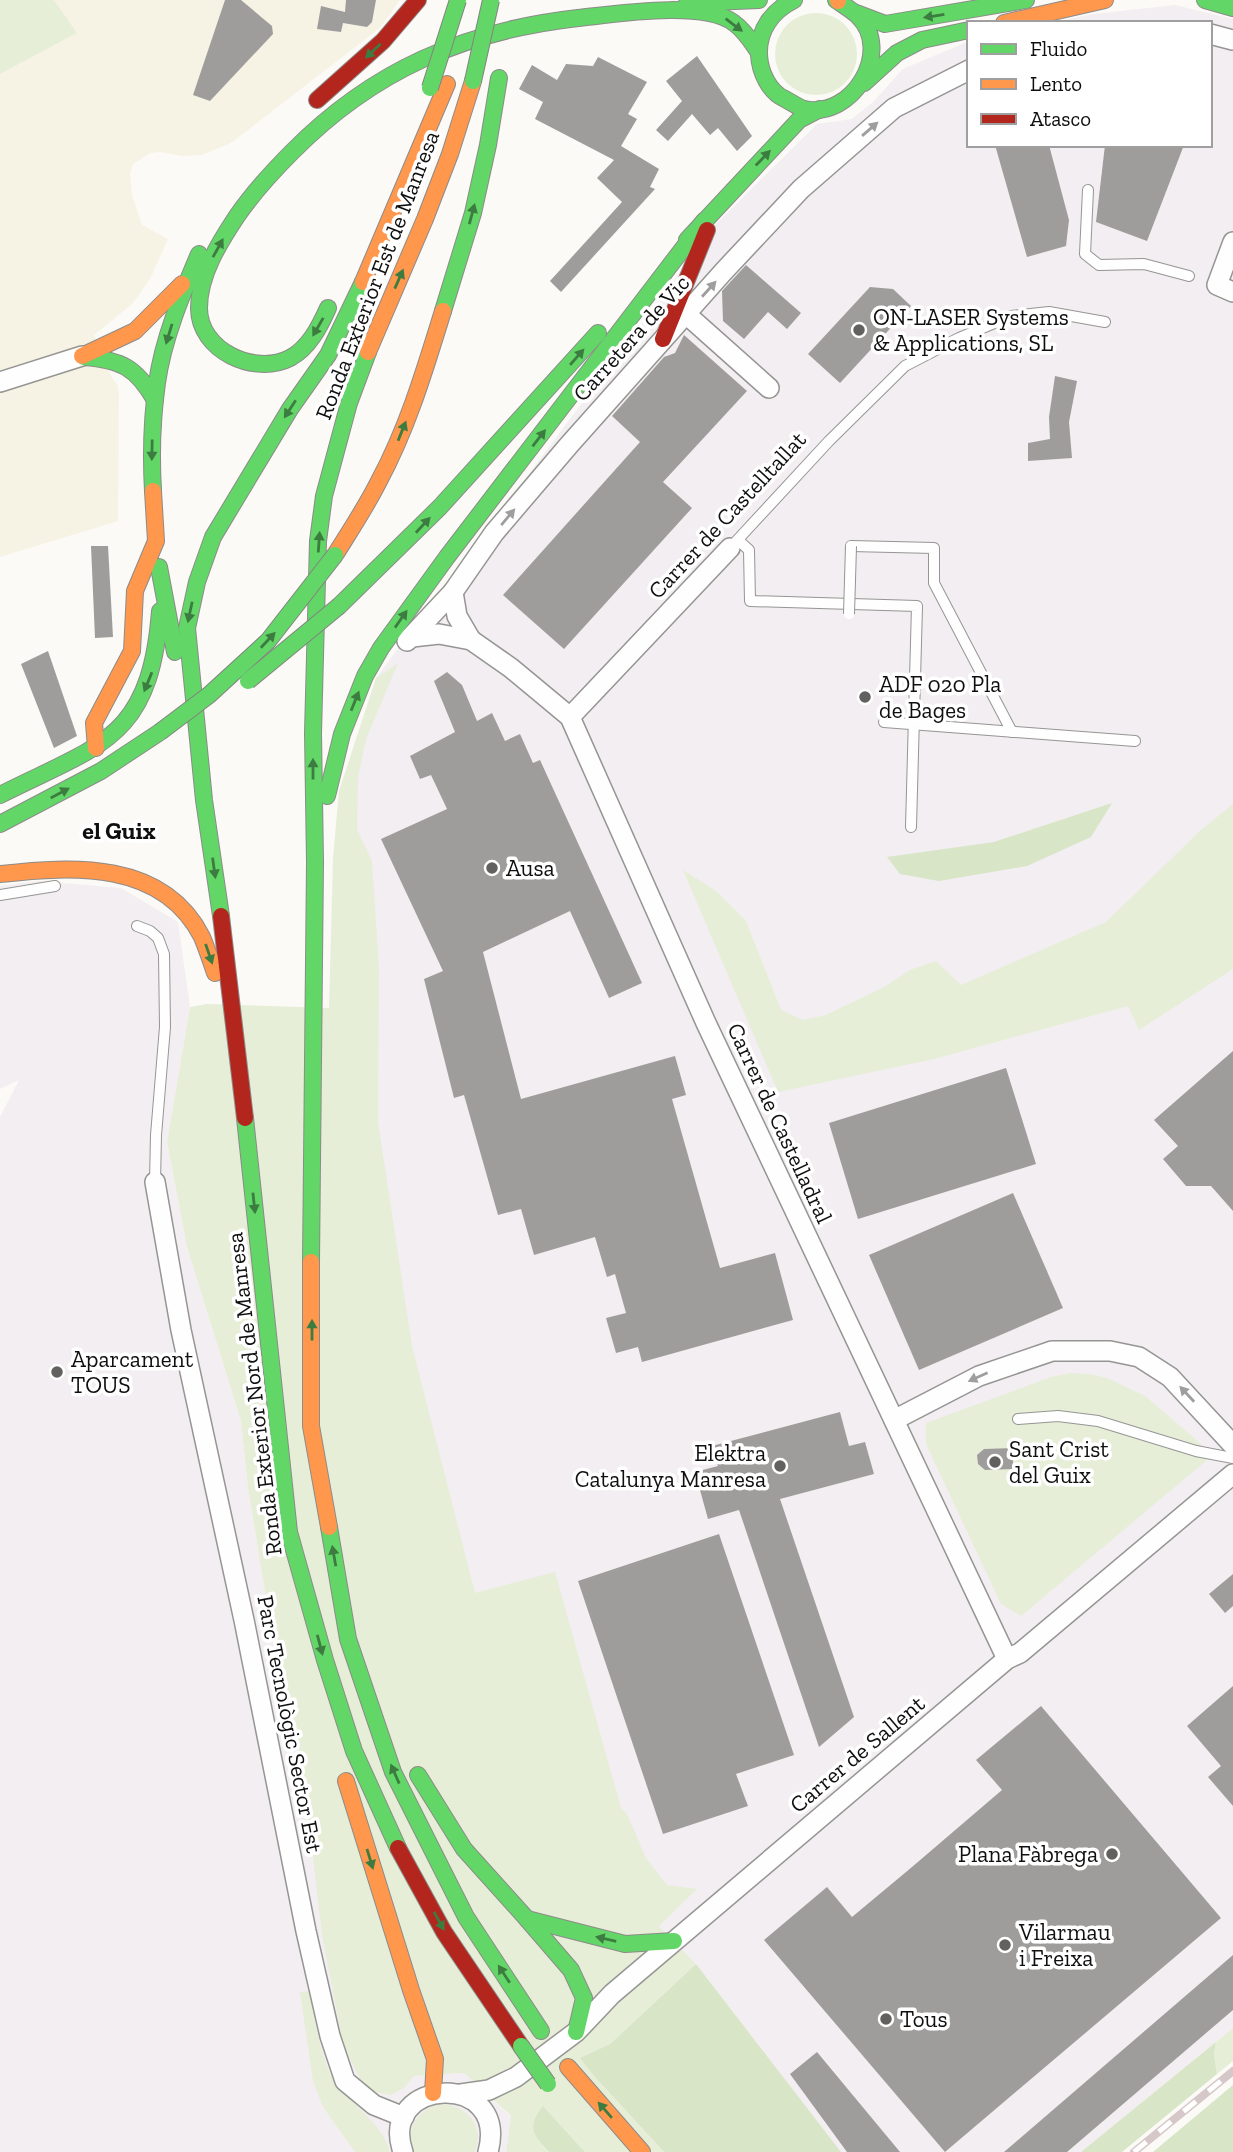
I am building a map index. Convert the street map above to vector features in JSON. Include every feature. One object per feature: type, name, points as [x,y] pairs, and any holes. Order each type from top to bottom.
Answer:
[{"type":"main road","points":[[302,115],[373,52],[402,22],[418,0]]},
{"type":"main road","points":[[396,162],[430,88],[458,0]]},
{"type":"main road","name":"Ronda Exterior Est de Manresa","points":[[204,800],[187,628],[197,582],[213,537],[290,409],[328,355],[356,299],[447,84],[468,0]]},
{"type":"main road","name":"Ronda Exterior Est de Manresa","points":[[315,862],[313,733],[318,541],[324,496],[349,402],[450,153],[473,81],[491,0]]},
{"type":"main road","points":[[204,800],[159,567],[152,466],[155,400],[162,358],[178,304],[190,276],[212,232],[262,161],[316,115],[366,79],[411,54],[480,26],[564,8],[635,3],[761,0],[789,2]]},
{"type":"main road","points":[[837,0],[856,13],[885,24],[1026,0]]},
{"type":"main road","points":[[1010,21],[1105,0]]},
{"type":"main road","points":[[1205,0],[1233,8]]},
{"type":"main road","points":[[758,51],[768,21],[789,2]]},
{"type":"main road","points":[[0,838],[102,788],[162,739],[268,641],[335,555],[379,482],[419,387],[473,213],[488,145],[507,13]]},
{"type":"main road","points":[[335,294],[315,335],[290,358],[277,362],[260,364],[234,358],[213,341],[200,319],[200,290],[215,254],[232,224],[267,176],[323,123],[399,69],[486,37],[566,19],[635,13],[708,13],[737,24],[758,51],[764,76],[778,94],[797,106],[820,109]]},
{"type":"main road","points":[[856,13],[867,29],[872,48],[870,67],[862,85]]},
{"type":"main road","points":[[0,824],[162,739],[218,706],[339,606],[398,551],[799,120],[848,99],[897,53],[922,40],[967,30]]},
{"type":"main road","points":[[663,340],[716,208]]},
{"type":"main road","points":[[642,2152],[568,2067],[541,2031],[466,1917],[393,1772],[348,1639],[311,1426],[315,862],[333,765],[365,676],[415,598],[704,221]]},
{"type":"main road","points":[[82,356],[135,331],[190,276]]},
{"type":"main road","points":[[82,356],[122,362],[136,371],[155,400]]},
{"type":"main road","points":[[96,748],[94,723],[98,704],[132,651],[135,591],[156,541]]},
{"type":"main road","points":[[0,795],[96,748],[129,717],[151,676],[158,644],[159,567]]},
{"type":"main road","name":"Ronda Exterior Nord de Manresa","points":[[204,800],[230,982],[289,1532],[328,1671],[354,1751],[396,1844],[444,1932],[521,2046],[553,2088]]},
{"type":"main road","points":[[0,874],[60,868],[101,869],[128,875],[153,886],[172,900],[201,934],[210,954],[215,975],[226,1076],[246,1135]]},
{"type":"main road","points":[[289,1532],[295,1609]]},
{"type":"main road","points":[[348,1639],[397,1736]]},
{"type":"main road","points":[[410,1760],[464,1849],[571,1970],[584,1998],[576,2032]]},
{"type":"main road","points":[[341,1766],[435,2059],[433,2093]]},
{"type":"main road","points":[[527,1919],[625,1944],[674,1941]]},
{"type":"street","points":[[1212,35],[1233,40]]},
{"type":"street","name":"Carretera de Vic","points":[[365,676],[379,661],[412,637],[453,592],[494,533],[569,445],[801,189],[894,108],[967,71]]},
{"type":"street","points":[[1225,288],[1233,242]]},
{"type":"street","points":[[686,314],[769,388]]},
{"type":"street","points":[[0,382],[82,356]]},
{"type":"street","name":"Carrer de Castelltallat","points":[[570,717],[734,544]]},
{"type":"street","name":"Carrer de Castelladral","points":[[453,592],[457,616],[471,640]]},
{"type":"street","name":"Carrer de Castelladral","points":[[412,637],[439,634],[471,640],[511,667],[570,717],[705,1023],[1007,1659]]},
{"type":"street","name":"Parc Tecnològic Sector Est","points":[[155,1182],[181,1330],[330,2036],[345,2081],[374,2105],[404,2117]]},
{"type":"street","points":[[894,1420],[979,1376],[1052,1351],[1110,1351],[1139,1357],[1170,1377],[1233,1444]]},
{"type":"street","name":"Carrer de Sallent","points":[[433,2093],[447,2091],[461,2094],[489,2090],[516,2077],[576,2032],[612,1993],[1007,1659],[1020,1653],[1233,1474]]},
{"type":"street","name":"Carrer de Sallent","points":[[488,2152],[490,2128],[498,2103],[516,2077]]},
{"type":"street","points":[[403,2152],[400,2132],[404,2117],[416,2102],[433,2093]]},
{"type":"street","points":[[461,2094],[482,2110],[490,2128]]},
{"type":"lane","points":[[1088,190],[1085,254],[1099,265],[1144,264],[1189,276]]},
{"type":"lane","name":"Carrer de Castelltallat","points":[[734,544],[829,441],[905,366],[1011,316],[1049,312],[1104,323]]},
{"type":"lane","points":[[734,544],[748,550],[750,601],[917,606],[911,827]]},
{"type":"lane","points":[[849,614],[851,546],[934,548],[934,583],[1012,732]]},
{"type":"lane","points":[[884,722],[1135,741]]},
{"type":"lane","points":[[95,882],[128,875]]},
{"type":"lane","points":[[0,895],[68,885]]},
{"type":"lane","points":[[137,926],[150,931],[158,938],[164,954],[165,1027],[155,1182]]},
{"type":"lane","points":[[1018,1419],[1058,1416],[1098,1421],[1196,1451],[1233,1458]]},
{"type":"shaded area","points":[[54,0],[400,0],[380,28],[231,143],[202,155],[150,153],[133,164],[130,173],[132,195],[142,225],[168,239],[151,277],[132,304],[94,335],[118,386],[118,521],[0,557],[0,74],[77,33]]},
{"type":"shaded area","points":[[1175,5],[1233,19],[1233,2028],[1081,2152],[841,2152],[696,1964],[659,1926],[440,1786],[333,858],[376,678],[717,223],[817,124],[852,119],[873,102],[903,69],[967,42],[967,147],[1212,147],[1212,21],[1060,21],[1093,14]]},
{"type":"shaded area","points":[[39,881],[121,888],[178,922],[190,1007],[167,1142],[187,1247],[241,1421],[248,1488],[271,1629],[302,1762],[404,2088],[414,2076],[464,2073],[511,2117],[506,2152],[0,2152],[0,1117],[19,1080],[0,1089],[0,886]]},
{"type":"green space","points":[[0,0],[54,0],[77,33],[0,74]]},
{"type":"green space","points":[[816,13],[832,17],[845,25],[853,38],[857,54],[853,70],[845,83],[832,91],[816,95],[800,91],[787,83],[779,70],[775,54],[779,38],[787,25],[800,17]]},
{"type":"green space","points":[[398,663],[366,739],[358,778],[357,829],[372,861],[379,968],[378,1122],[412,1346],[475,1593],[555,1572],[621,1808],[627,1814],[646,1858],[667,1885],[697,1889],[659,1926],[696,1964],[610,2044],[581,2058],[594,2076],[664,2152],[585,2152],[543,2106],[542,2145],[549,2152],[506,2152],[511,2116],[464,2073],[414,2076],[404,2088],[391,2095],[373,2092],[360,2079],[343,2044],[322,1935],[302,1762],[271,1629],[248,1488],[241,1421],[187,1247],[167,1142],[190,1007],[207,1004],[329,1008],[333,858],[339,791],[376,678]]},
{"type":"green space","points":[[1112,803],[1091,837],[1027,866],[939,881],[900,874],[887,857],[994,842]]},
{"type":"green space","points":[[1233,804],[1233,969],[1139,1030],[1128,1006],[934,1059],[778,1092],[683,870],[716,891],[746,921],[781,1010],[803,1020],[826,1015],[884,987],[910,970],[936,961],[961,985],[1106,922],[1202,829]]},
{"type":"green space","points":[[1071,1373],[1107,1378],[1145,1396],[1201,1444],[1206,1461],[1021,1616],[1001,1604],[926,1444],[926,1423],[1051,1377]]},
{"type":"green space","points":[[696,1964],[841,2152],[664,2152],[580,2058],[610,2044]]},
{"type":"green space","points":[[310,1991],[319,2042],[329,2071],[343,2092],[379,2130],[390,2152],[355,2152],[323,2107],[313,2081],[300,1992]]},
{"type":"green space","points":[[1233,2028],[1233,2061],[1217,2074],[1214,2055],[1216,2042]]},
{"type":"green space","points":[[1216,2042],[1214,2055],[1217,2074],[1122,2152],[1081,2152]]},
{"type":"green space","points":[[1233,2085],[1233,2152],[1153,2152]]},
{"type":"green space","points":[[438,2104],[457,2107],[471,2118],[478,2133],[475,2152],[414,2152],[411,2136],[414,2122],[430,2107]]},
{"type":"green space","points":[[543,2106],[585,2152],[549,2152],[543,2146],[535,2135],[533,2125]]},
{"type":"building","points":[[225,0],[241,0],[272,26],[273,34],[210,101],[193,95]]},
{"type":"building","points":[[346,0],[376,0],[372,22],[367,27],[343,23],[341,32],[317,29],[321,6],[345,12]]},
{"type":"building","points":[[697,56],[752,136],[737,151],[718,128],[710,135],[692,114],[668,141],[656,130],[682,101],[666,81]]},
{"type":"building","points":[[598,57],[647,82],[628,114],[637,119],[621,146],[659,169],[650,187],[655,189],[561,292],[550,281],[622,202],[597,178],[614,160],[535,119],[543,102],[519,89],[532,65],[557,80],[566,64],[593,66]]},
{"type":"building","points":[[996,147],[1050,147],[1069,220],[1066,246],[1027,257]]},
{"type":"building","points":[[1105,147],[1183,147],[1147,241],[1096,222]]},
{"type":"building","points":[[746,265],[801,313],[787,329],[768,312],[744,339],[723,321],[722,291]]},
{"type":"building","name":"ON-LASER Systems & Applications, SL","points":[[870,287],[893,289],[911,306],[840,383],[808,354]]},
{"type":"building","points":[[684,335],[747,391],[663,482],[692,508],[564,649],[503,595],[640,442],[612,416],[664,357],[675,353]]},
{"type":"building","points":[[1055,376],[1077,381],[1069,422],[1072,458],[1028,461],[1028,443],[1050,439],[1049,417]]},
{"type":"building","points":[[91,546],[108,546],[113,637],[95,638]]},
{"type":"building","points":[[48,651],[77,736],[54,748],[21,664]]},
{"type":"building","points":[[447,672],[462,685],[477,721],[492,713],[505,741],[520,734],[533,763],[540,760],[642,983],[609,998],[570,911],[483,952],[521,1099],[675,1056],[686,1095],[672,1099],[720,1268],[775,1253],[793,1320],[642,1362],[638,1347],[616,1353],[606,1318],[626,1313],[615,1274],[607,1277],[595,1237],[534,1255],[521,1209],[498,1215],[464,1095],[454,1098],[424,979],[443,971],[381,839],[447,809],[431,775],[420,779],[410,756],[455,732],[434,681]]},
{"type":"building","points":[[1233,1051],[1233,1211],[1211,1186],[1186,1186],[1163,1159],[1178,1146],[1154,1120]]},
{"type":"building","points":[[1006,1068],[1036,1164],[858,1219],[829,1123]]},
{"type":"building","points":[[1013,1193],[1063,1308],[919,1370],[869,1255]]},
{"type":"building","points":[[840,1412],[849,1446],[865,1442],[874,1474],[780,1499],[854,1717],[819,1747],[739,1510],[708,1519],[695,1472],[718,1466],[712,1446]]},
{"type":"building","name":"Sant Crist del Guix","points":[[1013,1448],[1013,1469],[985,1470],[978,1464],[977,1455],[984,1449]]},
{"type":"building","points":[[719,1534],[794,1755],[736,1774],[748,1806],[663,1834],[578,1581]]},
{"type":"building","points":[[1233,1574],[1233,1606],[1225,1613],[1209,1594]]},
{"type":"building","points":[[1233,1686],[1233,1806],[1208,1777],[1221,1766],[1187,1726]]},
{"type":"building","points":[[1041,1706],[1221,1918],[945,2152],[764,1940],[827,1887],[852,1917],[912,1867],[1002,1790],[976,1760]]},
{"type":"building","points":[[1233,1955],[1233,2010],[1067,2152],[1004,2152]]},
{"type":"building","points":[[817,2052],[900,2152],[847,2152],[790,2074]]},
{"type":"railway","points":[[1134,2152],[1233,2071]]},
{"type":"traffic: fast","points":[[430,88],[458,0]]},
{"type":"traffic: fast","points":[[473,81],[491,0]]},
{"type":"traffic: fast","points":[[687,3],[759,0]]},
{"type":"traffic: fast","points":[[794,0],[779,10],[764,30],[759,46],[761,68],[766,81],[779,96],[804,109],[822,110],[838,104],[852,94],[869,64],[872,47],[868,30],[858,16],[836,0]]},
{"type":"traffic: fast","points":[[856,13],[885,24],[1026,0]]},
{"type":"traffic: fast","points":[[1205,0],[1233,8]]},
{"type":"traffic: fast","points":[[328,308],[313,336],[297,354],[276,363],[261,364],[231,356],[219,347],[208,336],[201,323],[199,308],[202,284],[211,260],[230,226],[256,191],[323,123],[388,77],[459,44],[497,33],[578,18],[659,10],[702,12],[720,16],[738,26],[758,51]]},
{"type":"traffic: fast","points":[[864,83],[897,53],[922,40],[967,30]]},
{"type":"traffic: fast","points":[[443,311],[473,213],[499,78]]},
{"type":"traffic: fast","points":[[687,240],[799,120],[820,109]]},
{"type":"traffic: fast","points":[[327,796],[342,734],[365,676],[381,648],[447,557],[704,221]]},
{"type":"traffic: fast","points":[[153,491],[153,423],[160,366],[174,317],[199,254]]},
{"type":"traffic: fast","points":[[221,916],[204,800],[187,628],[197,582],[213,537],[290,409],[328,355],[363,282]]},
{"type":"traffic: fast","points":[[339,606],[440,507],[598,333]]},
{"type":"traffic: fast","points":[[311,1262],[315,862],[313,733],[318,541],[324,496],[349,403],[368,352]]},
{"type":"traffic: fast","points":[[84,357],[108,360],[126,367],[141,380],[155,400]]},
{"type":"traffic: fast","points":[[160,732],[209,695],[268,641],[335,555]]},
{"type":"traffic: fast","points":[[159,567],[175,652]]},
{"type":"traffic: fast","points":[[248,681],[339,606]]},
{"type":"traffic: fast","points":[[0,795],[92,748],[114,732],[132,712],[145,687],[154,654],[160,611]]},
{"type":"traffic: fast","points":[[0,824],[101,771],[160,732]]},
{"type":"traffic: fast","points":[[245,1118],[289,1532],[354,1751],[398,1848]]},
{"type":"traffic: fast","points":[[329,1527],[348,1639],[393,1772],[466,1917],[541,2031]]},
{"type":"traffic: fast","points":[[418,1775],[464,1849],[527,1919],[625,1944],[674,1941]]},
{"type":"traffic: fast","points":[[527,1919],[571,1970],[584,1998],[576,2032]]},
{"type":"traffic: fast","points":[[521,2046],[548,2084]]},
{"type":"traffic: slow","points":[[1013,21],[1105,0]]},
{"type":"traffic: slow","points":[[368,352],[425,219],[450,154],[473,81]]},
{"type":"traffic: slow","points":[[363,282],[447,84]]},
{"type":"traffic: slow","points":[[82,356],[135,331],[182,284]]},
{"type":"traffic: slow","points":[[335,555],[369,500],[399,440],[443,311]]},
{"type":"traffic: slow","points":[[96,748],[94,723],[132,651],[135,591],[156,541],[153,491]]},
{"type":"traffic: slow","points":[[0,874],[86,870],[140,881],[164,894],[185,912],[202,937],[215,973]]},
{"type":"traffic: slow","points":[[311,1262],[311,1426],[329,1527]]},
{"type":"traffic: slow","points":[[346,1781],[435,2059],[433,2093]]},
{"type":"traffic: slow","points":[[568,2067],[642,2152]]},
{"type":"traffic: jam","points":[[317,100],[383,41],[418,0]]},
{"type":"traffic: jam","points":[[663,339],[707,230]]},
{"type":"traffic: jam","points":[[221,916],[245,1118]]},
{"type":"traffic: jam","points":[[398,1848],[444,1932],[521,2046]]},
{"type":"place","name":"ON-LASER Systems & Applications, SL","points":[[859,330]]},
{"type":"place","name":"ADF 020 Pla de Bages","points":[[865,697]]},
{"type":"place","name":"Ausa","points":[[492,868]]},
{"type":"place","name":"Aparcament TOUS","points":[[57,1372]]},
{"type":"place","name":"Sant Crist del Guix","points":[[995,1462]]},
{"type":"place","name":"Elektra Catalunya Manresa","points":[[780,1466]]},
{"type":"place","name":"Plana Fàbrega","points":[[1112,1854]]},
{"type":"place","name":"Vilarmau i Freixa","points":[[1005,1945]]},
{"type":"place","name":"Tous","points":[[886,2019]]},
{"type":"district","name":"el Guix","points":[[119,831]]}]
